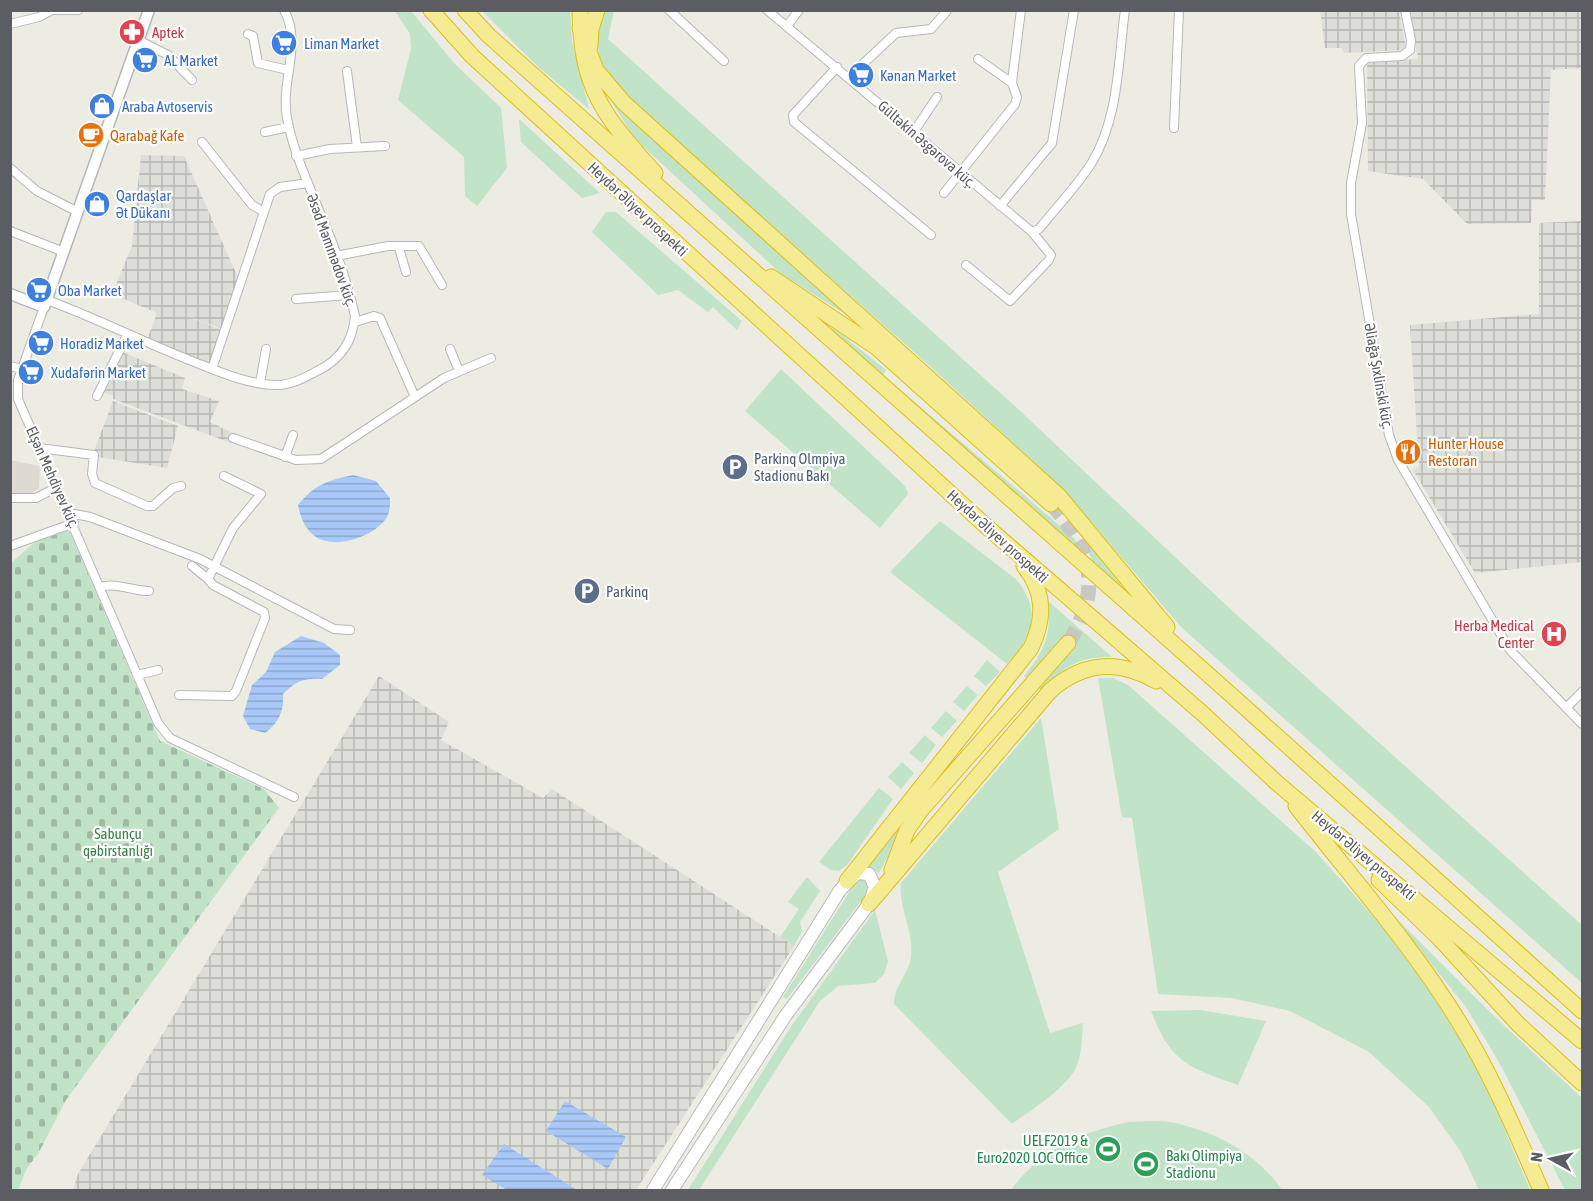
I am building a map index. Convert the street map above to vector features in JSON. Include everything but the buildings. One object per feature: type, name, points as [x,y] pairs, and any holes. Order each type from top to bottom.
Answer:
[{"type":"highway","name":"Heydər Əliyev prospekti","points":[[431,10],[472,56],[987,527],[1202,713],[1277,783],[1582,1041]]},
{"type":"highway","name":"Heydər Əliyev prospekti","points":[[465,10],[489,36],[1229,693],[1582,1011]]},
{"type":"highway","points":[[580,10],[586,73],[605,114],[702,226],[876,347],[1051,504]]},
{"type":"highway","points":[[591,61],[590,39],[597,10]]},
{"type":"highway","points":[[580,28],[591,61],[604,81],[636,116],[1059,496],[1147,606],[1229,693]]},
{"type":"highway","points":[[847,881],[1015,671],[1037,636],[1042,613],[1037,585],[1023,566],[987,527]]},
{"type":"highway","points":[[889,878],[912,821],[1068,643]]},
{"type":"highway","points":[[869,904],[1050,691],[1065,678],[1081,670],[1105,665],[1136,671],[1160,684],[1202,713]]},
{"type":"highway","points":[[1277,783],[1439,938],[1582,1070]]},
{"type":"highway","points":[[1277,783],[1431,980],[1473,1046],[1514,1128],[1550,1191]]},
{"type":"highway","points":[[1439,938],[1518,1024],[1582,1083]]},
{"type":"highway","points":[[1514,1128],[1540,1191]]},
{"type":"main road","points":[[653,1191],[847,881],[861,872],[873,876],[875,887],[869,904],[791,1008],[672,1191]]},
{"type":"street","points":[[10,24],[39,17],[53,10],[78,10]]},
{"type":"street","name":"Elşən Mehdiyev küç.","points":[[149,10],[140,41],[14,387],[14,399],[74,523],[158,723],[170,738],[294,797]]},
{"type":"street","name":"Əsəd Məmmədov küç.","points":[[45,303],[79,311],[127,335],[212,369],[260,383],[284,384],[330,365],[346,345],[355,321],[349,294],[296,156],[289,127],[285,105],[293,32],[284,10]]},
{"type":"street","points":[[669,10],[724,60]]},
{"type":"street","name":"Gültəkin Əsgərova küç.","points":[[767,10],[1032,232],[1050,252],[1051,258],[1014,300],[1007,300],[966,265]]},
{"type":"street","points":[[787,26],[799,10]]},
{"type":"street","points":[[1012,83],[1021,10]]},
{"type":"street","points":[[1000,206],[1048,152],[1052,143],[1074,10]]},
{"type":"street","points":[[1032,232],[1039,230],[1082,177],[1101,144],[1111,114],[1125,10]]},
{"type":"street","points":[[1174,128],[1179,10]]},
{"type":"street","name":"Əliağa Şıxlinski küç.","points":[[1406,10],[1411,40],[1410,50],[1402,56],[1366,58],[1359,66],[1362,123],[1350,191],[1351,214],[1389,435],[1398,460],[1505,642],[1519,662],[1582,724]]},
{"type":"street","points":[[849,77],[890,37],[904,32],[931,29],[946,12]]},
{"type":"street","points":[[248,34],[253,36],[258,63],[288,70]]},
{"type":"street","points":[[140,41],[168,55],[192,80]]},
{"type":"street","points":[[944,193],[1015,104],[1017,92],[1012,83],[978,58]]},
{"type":"street","points":[[837,68],[793,115],[794,122],[931,235]]},
{"type":"street","points":[[347,71],[357,147]]},
{"type":"street","points":[[913,133],[937,97]]},
{"type":"street","points":[[265,132],[289,127]]},
{"type":"street","points":[[202,142],[252,205],[264,212]]},
{"type":"street","points":[[296,156],[357,147],[385,146]]},
{"type":"street","points":[[10,168],[37,191],[78,212]]},
{"type":"street","points":[[212,369],[274,188],[308,183]]},
{"type":"street","points":[[10,231],[64,252]]},
{"type":"street","points":[[336,256],[372,251],[388,246],[399,248],[419,246],[442,285]]},
{"type":"street","points":[[399,248],[406,272]]},
{"type":"street","points":[[10,294],[45,303]]},
{"type":"street","points":[[296,299],[349,294]]},
{"type":"street","points":[[355,321],[374,316],[380,318],[415,397]]},
{"type":"street","points":[[97,396],[127,335]]},
{"type":"street","points":[[260,383],[266,349]]},
{"type":"street","points":[[450,349],[459,370]]},
{"type":"street","points":[[233,438],[304,462],[327,456],[459,370],[491,358]]},
{"type":"street","points":[[10,366],[21,369]]},
{"type":"street","points":[[285,457],[293,435]]},
{"type":"street","points":[[39,448],[94,455],[92,474],[96,483],[147,506],[157,504],[173,488],[182,486]]},
{"type":"street","points":[[208,579],[233,528],[261,494],[224,476]]},
{"type":"street","points":[[10,498],[36,498],[57,488]]},
{"type":"street","points":[[69,513],[90,517],[213,565],[334,629],[350,630]]},
{"type":"street","points":[[10,546],[74,523]]},
{"type":"street","points":[[179,695],[232,696],[237,690],[264,618],[264,612],[213,585],[192,566]]},
{"type":"street","points":[[100,587],[111,585],[134,591],[149,591]]},
{"type":"street","points":[[137,675],[158,669]]},
{"type":"street","points":[[1566,708],[1582,692]]},
{"type":"shaded area","points":[[1320,11],[1399,11],[1406,47],[1403,50],[1344,53],[1342,48],[1325,48]]},
{"type":"shaded area","points":[[1410,11],[1582,11],[1582,68],[1551,70],[1545,200],[1532,200],[1531,223],[1467,224],[1423,179],[1368,171],[1367,62],[1418,59]]},
{"type":"shaded area","points":[[141,155],[184,156],[239,280],[222,329],[173,310],[222,330],[209,365],[147,340],[157,313],[112,294],[132,246]]},
{"type":"shaded area","points":[[1582,221],[1582,562],[1475,573],[1413,470],[1419,466],[1410,325],[1539,314],[1539,223]]},
{"type":"shaded area","points":[[122,352],[185,378],[182,389],[219,401],[210,422],[235,434],[231,443],[113,399],[113,396],[103,392]]},
{"type":"shaded area","points":[[113,401],[178,426],[167,468],[98,457],[98,452],[94,451]]},
{"type":"shaded area","points":[[10,460],[40,466],[39,488],[29,496],[11,493]]},
{"type":"shaded area","points":[[379,676],[449,722],[441,740],[543,798],[552,789],[794,946],[636,1190],[73,1190],[78,1174]]},
{"type":"green space","points":[[395,11],[411,11],[454,63],[501,108],[507,168],[477,206],[465,196],[464,157],[398,100],[411,49],[410,34]]},
{"type":"green space","points":[[482,11],[570,11],[572,41],[589,109],[537,66]]},
{"type":"green space","points":[[604,11],[614,11],[608,39],[1017,408],[1227,606],[1582,925],[1582,983],[1181,627],[1064,490],[924,361],[622,93],[613,83],[599,55],[599,35]]},
{"type":"green space","points":[[605,91],[845,314],[780,273],[634,138]]},
{"type":"green space","points":[[519,119],[600,193],[582,198],[521,142]]},
{"type":"green space","points":[[606,212],[616,212],[742,321],[737,330],[713,307],[708,312],[678,290],[658,295],[592,232]]},
{"type":"green space","points":[[800,310],[841,334],[886,370],[883,375],[1074,538],[1081,555]]},
{"type":"green space","points":[[781,369],[905,486],[908,494],[880,528],[745,411]]},
{"type":"green space","points":[[940,521],[1017,580],[1025,592],[1030,603],[1031,624],[1023,644],[1007,664],[890,572]]},
{"type":"green space","name":"Sabunçu qəbirstanlığı","points":[[69,530],[160,741],[264,789],[279,808],[66,1100],[38,1154],[27,1168],[18,1190],[11,1190],[11,563],[35,542]]},
{"type":"green space","points":[[1086,540],[1133,601],[1093,566]]},
{"type":"green space","points":[[1048,601],[1112,657],[1081,661],[1065,669],[1042,691],[1038,687],[1076,641],[1064,636],[1030,681],[1024,676],[1042,650],[1048,633]]},
{"type":"green space","points":[[987,660],[1000,672],[986,686],[974,676]]},
{"type":"green space","points":[[1098,678],[1113,678],[1128,685],[1316,852],[1379,923],[1432,994],[1483,1078],[1530,1190],[1479,1190],[1461,1152],[1429,1107],[1369,1052],[1290,1011],[1232,998],[1158,994],[1132,818],[1122,817]]},
{"type":"green space","points":[[967,686],[978,695],[964,711],[953,702]]},
{"type":"green space","points":[[946,711],[957,721],[942,737],[931,728]]},
{"type":"green space","points":[[1041,718],[1059,829],[998,872],[1050,1033],[1083,1023],[1080,1055],[1073,1073],[1052,1094],[1012,1124],[894,1004],[911,956],[901,883]]},
{"type":"green space","points":[[925,735],[936,745],[922,763],[909,753]]},
{"type":"green space","points":[[902,762],[914,773],[901,789],[888,777]]},
{"type":"green space","points":[[879,788],[893,799],[847,865],[839,871],[831,870],[819,862]]},
{"type":"green space","points":[[906,813],[910,816],[879,873],[866,865]]},
{"type":"green space","points":[[807,877],[820,891],[800,922],[802,931],[794,946],[780,937],[799,909],[788,902]]},
{"type":"green space","points":[[866,877],[870,889],[787,999],[783,997],[858,878]]},
{"type":"green space","points":[[875,910],[888,962],[884,974],[875,983],[838,986],[820,1001],[699,1190],[688,1190],[790,1028]]},
{"type":"green space","points":[[1388,910],[1494,1016],[1582,1098],[1582,1190],[1565,1190],[1500,1064],[1466,1007]]},
{"type":"green space","points":[[1200,1010],[1266,1021],[1238,1085],[1183,1061],[1166,1042],[1151,1011]]},
{"type":"green space","name":"Bakı Olimpiya Stadionu","points":[[1128,1122],[1170,1122],[1218,1137],[1247,1154],[1272,1177],[1282,1190],[1011,1190],[1035,1164],[1049,1153],[1078,1138]]},
{"type":"water","points":[[353,475],[376,481],[390,498],[387,517],[374,530],[355,539],[334,542],[316,537],[309,531],[298,505],[322,484]]},
{"type":"water","points":[[301,636],[324,643],[340,655],[340,665],[322,679],[301,681],[283,694],[280,716],[265,733],[250,729],[243,716],[252,685],[266,672],[275,652]]},
{"type":"water","points":[[565,1101],[626,1137],[608,1169],[546,1131]]},
{"type":"water","points":[[504,1144],[577,1190],[507,1190],[482,1175]]},
{"type":"tunnel","points":[[1051,504],[1076,537],[1084,553],[1088,570],[1089,587],[1086,605],[1079,624],[1068,643]]},
{"type":"place","name":"Aptek","points":[[132,32]]},
{"type":"place","name":"Liman Market","points":[[284,43]]},
{"type":"place","name":"AL Market","points":[[145,60]]},
{"type":"place","name":"Kənan Market","points":[[861,75]]},
{"type":"place","name":"Araba Avtoservis","points":[[102,106]]},
{"type":"place","name":"Qarabağ Kafe","points":[[91,135]]},
{"type":"place","name":"Qardaşlar Ət Dükanı","points":[[97,204]]},
{"type":"place","name":"Oba Market","points":[[39,290]]},
{"type":"place","name":"Horadiz Market","points":[[41,343]]},
{"type":"place","name":"Xudafərin Market","points":[[31,372]]},
{"type":"place","name":"Hunter House Restoran","points":[[1408,452]]},
{"type":"place","name":"Parkinq Olmpiya Stadionu Bakı","points":[[735,467]]},
{"type":"place","name":"Parkinq","points":[[587,591]]},
{"type":"place","name":"Herba Medical Center","points":[[1554,634]]},
{"type":"place","name":"UELF2019 & Euro2020 LOC Office","points":[[1108,1149]]},
{"type":"place","name":"Bakı Olimpiya Stadionu","points":[[1146,1164]]}]
